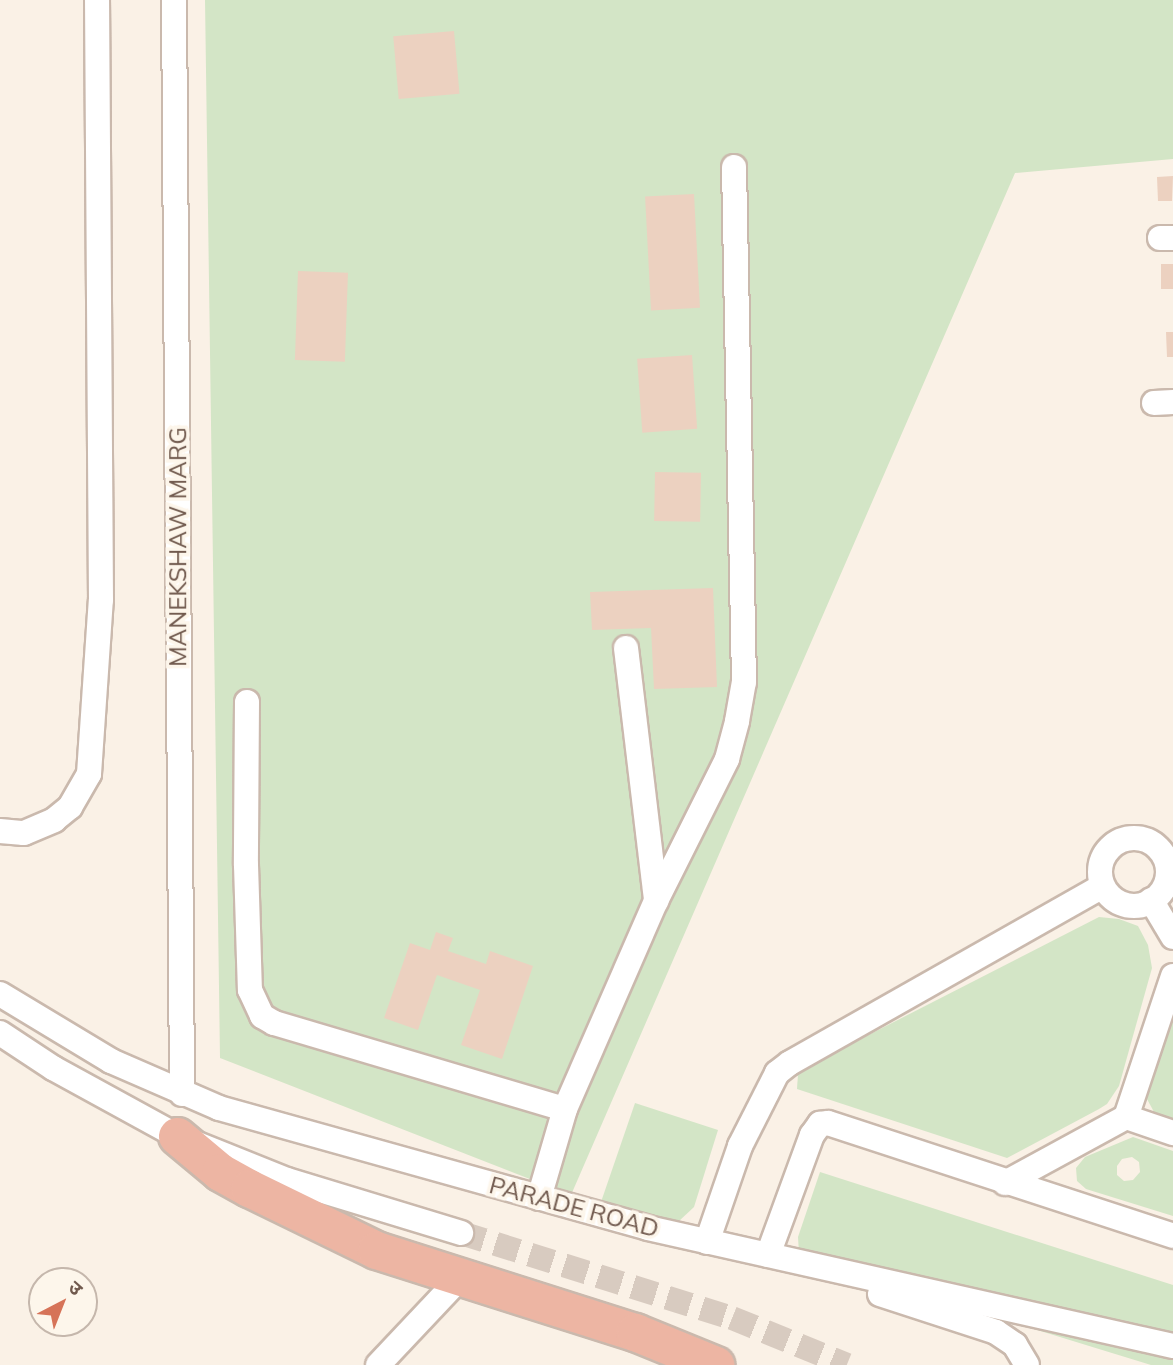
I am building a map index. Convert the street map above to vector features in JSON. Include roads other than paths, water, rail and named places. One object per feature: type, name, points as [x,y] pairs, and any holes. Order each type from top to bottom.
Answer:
[{"type":"highway","points":[[177,1136],[220,1172],[284,1208],[376,1250],[635,1332],[716,1365]]},
{"type":"street","points":[[0,831],[24,833],[54,820],[70,807],[89,774],[101,600],[97,0]]},
{"type":"street","name":"MANEKSHAW MARG","points":[[174,0],[182,1094]]},
{"type":"street","points":[[539,1198],[565,1109],[656,901],[727,759],[744,682],[734,167]]},
{"type":"street","points":[[626,648],[656,901]]},
{"type":"street","points":[[247,702],[246,865],[250,990],[262,1016],[274,1023],[565,1109]]},
{"type":"street","points":[[1137,837],[1148,839],[1169,850],[1168,873],[1160,892],[1151,900],[1131,907],[1122,906],[1106,896],[1101,887],[1102,864],[1116,845],[1137,837]]},
{"type":"street","points":[[706,1242],[740,1146],[778,1073],[790,1063],[1101,887]]},
{"type":"street","points":[[1151,900],[1173,937]]},
{"type":"street","points":[[1005,1183],[1126,1117],[1173,976]]},
{"type":"street","name":"PARADE ROAD","points":[[3,991],[111,1061],[219,1108],[706,1242],[1173,1346]]},
{"type":"street","points":[[0,1033],[177,1136],[287,1180],[461,1233]]},
{"type":"street","points":[[0,1049],[27,1051]]},
{"type":"street","points":[[1126,1117],[1173,1133]]},
{"type":"street","points":[[768,1255],[815,1128],[828,1123],[1173,1236]]},
{"type":"street","points":[[798,1262],[880,1294],[996,1332],[1014,1345],[1027,1365]]},
{"type":"street","points":[[378,1365],[460,1278]]},
{"type":"tunnel","points":[[461,1233],[732,1318],[847,1365]]}]
